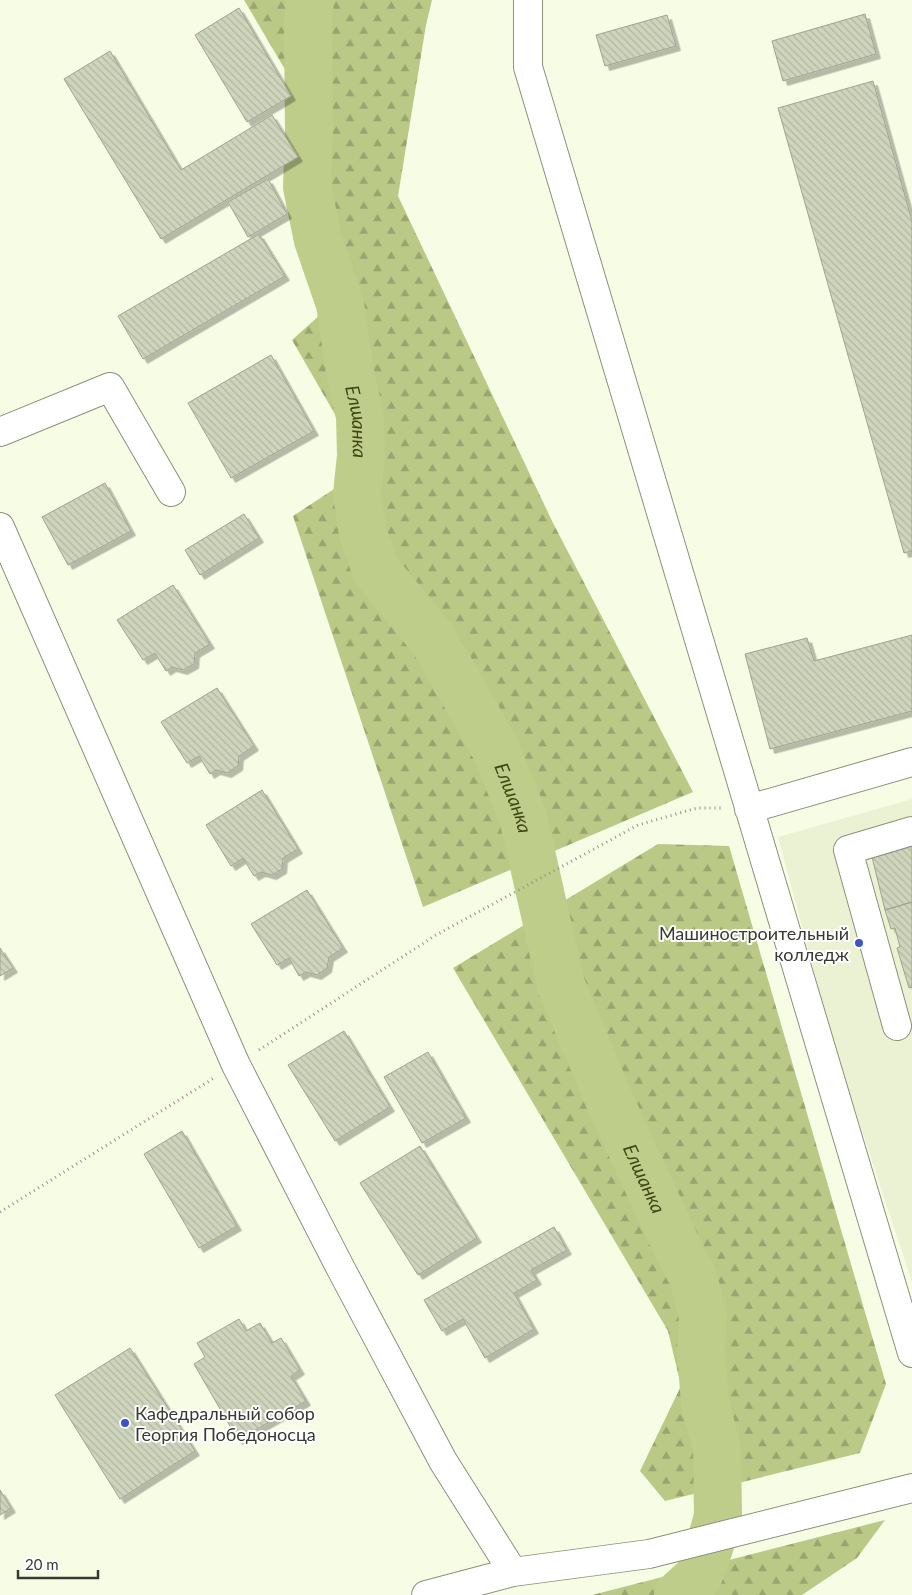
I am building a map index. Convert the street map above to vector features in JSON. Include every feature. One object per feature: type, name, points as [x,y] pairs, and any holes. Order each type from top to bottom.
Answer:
[{"type":"street","points":[[528,0],[528,66],[912,1353]]},
{"type":"street","points":[[0,432],[110,387],[171,492]]},
{"type":"street","points":[[0,527],[236,1065],[443,1461],[513,1572]]},
{"type":"street","points":[[749,808],[912,762]]},
{"type":"street","points":[[897,1026],[848,850],[912,830]]},
{"type":"street","points":[[426,1595],[513,1572],[649,1554],[912,1488]]},
{"type":"path","points":[[436,935],[638,825],[697,808],[749,808]]},
{"type":"shaded area","name":"Машиностроительный колледж","points":[[912,799],[912,1282],[835,1049],[778,837]]},
{"type":"green space","points":[[244,0],[432,0],[426,25],[398,196],[553,523],[693,792],[423,907],[293,516],[366,468],[292,340],[351,287],[299,93]]},
{"type":"green space","points":[[658,844],[729,846],[886,1384],[860,1453],[665,1501],[640,1471],[681,1386],[668,1331],[453,968]]},
{"type":"green space","points":[[885,1520],[857,1558],[802,1595],[592,1595]]},
{"type":"building","points":[[239,8],[291,96],[247,122],[195,35]]},
{"type":"building","points":[[865,14],[876,54],[783,81],[772,41]]},
{"type":"building","points":[[667,15],[676,46],[605,66],[596,35]]},
{"type":"building","points":[[110,51],[181,170],[272,115],[298,157],[161,239],[64,79]]},
{"type":"building","points":[[873,81],[912,221],[912,551],[904,553],[778,108]]},
{"type":"building","points":[[268,179],[287,214],[248,237],[228,202]]},
{"type":"building","points":[[259,234],[285,276],[143,359],[118,316]]},
{"type":"building","points":[[271,355],[314,431],[231,478],[188,403]]},
{"type":"building","points":[[105,483],[131,531],[68,565],[42,517]]},
{"type":"building","points":[[244,514],[259,538],[200,575],[185,550]]},
{"type":"building","points":[[173,585],[210,644],[195,653],[194,664],[183,670],[172,667],[166,671],[155,653],[143,660],[117,620]]},
{"type":"building","points":[[912,635],[912,711],[770,749],[745,654],[807,638],[814,661]]},
{"type":"building","points":[[217,688],[254,746],[239,756],[238,766],[227,773],[216,770],[210,774],[199,756],[187,763],[161,722]]},
{"type":"building","points":[[262,790],[298,849],[283,858],[282,869],[272,875],[261,872],[254,876],[243,858],[231,866],[206,825]]},
{"type":"building","points":[[912,846],[912,902],[885,910],[872,857]]},
{"type":"building","points":[[307,890],[343,948],[329,957],[327,968],[317,975],[306,972],[299,976],[289,958],[277,965],[251,924]]},
{"type":"building","points":[[912,902],[912,987],[909,988],[897,948],[900,947],[895,928],[891,929],[885,910]]},
{"type":"building","points":[[0,948],[13,968],[0,976]]},
{"type":"building","points":[[344,1031],[390,1107],[335,1141],[288,1065]]},
{"type":"building","points":[[428,1052],[466,1118],[422,1143],[384,1077]]},
{"type":"building","points":[[182,1131],[237,1226],[199,1248],[144,1154]]},
{"type":"building","points":[[420,1146],[477,1238],[418,1275],[360,1183]]},
{"type":"building","points":[[554,1227],[567,1250],[531,1270],[537,1280],[514,1293],[534,1329],[485,1358],[463,1319],[442,1331],[424,1300]]},
{"type":"building","points":[[239,1319],[246,1331],[260,1323],[272,1343],[281,1338],[300,1370],[291,1376],[306,1401],[238,1440],[194,1364],[205,1357],[197,1343]]},
{"type":"building","name":"Кафедральный собор Георгия Победоносца","points":[[130,1348],[195,1451],[120,1499],[55,1395]]},
{"type":"building","points":[[0,1490],[11,1508],[0,1515]]},
{"type":"waterway","name":"Елшанка","points":[[310,0],[308,25],[309,130],[307,187],[318,240],[340,304],[351,378],[360,416],[361,456],[357,494],[363,534],[376,570],[434,641],[496,750],[523,817],[561,985],[610,1102],[678,1249],[693,1277],[703,1316],[701,1351],[705,1403],[717,1449],[718,1517],[698,1577],[678,1595]]},
{"type":"place","name":"Машиностроительный колледж","points":[[859,943]]},
{"type":"place","name":"Кафедральный собор Георгия Победоносца","points":[[125,1423]]}]
